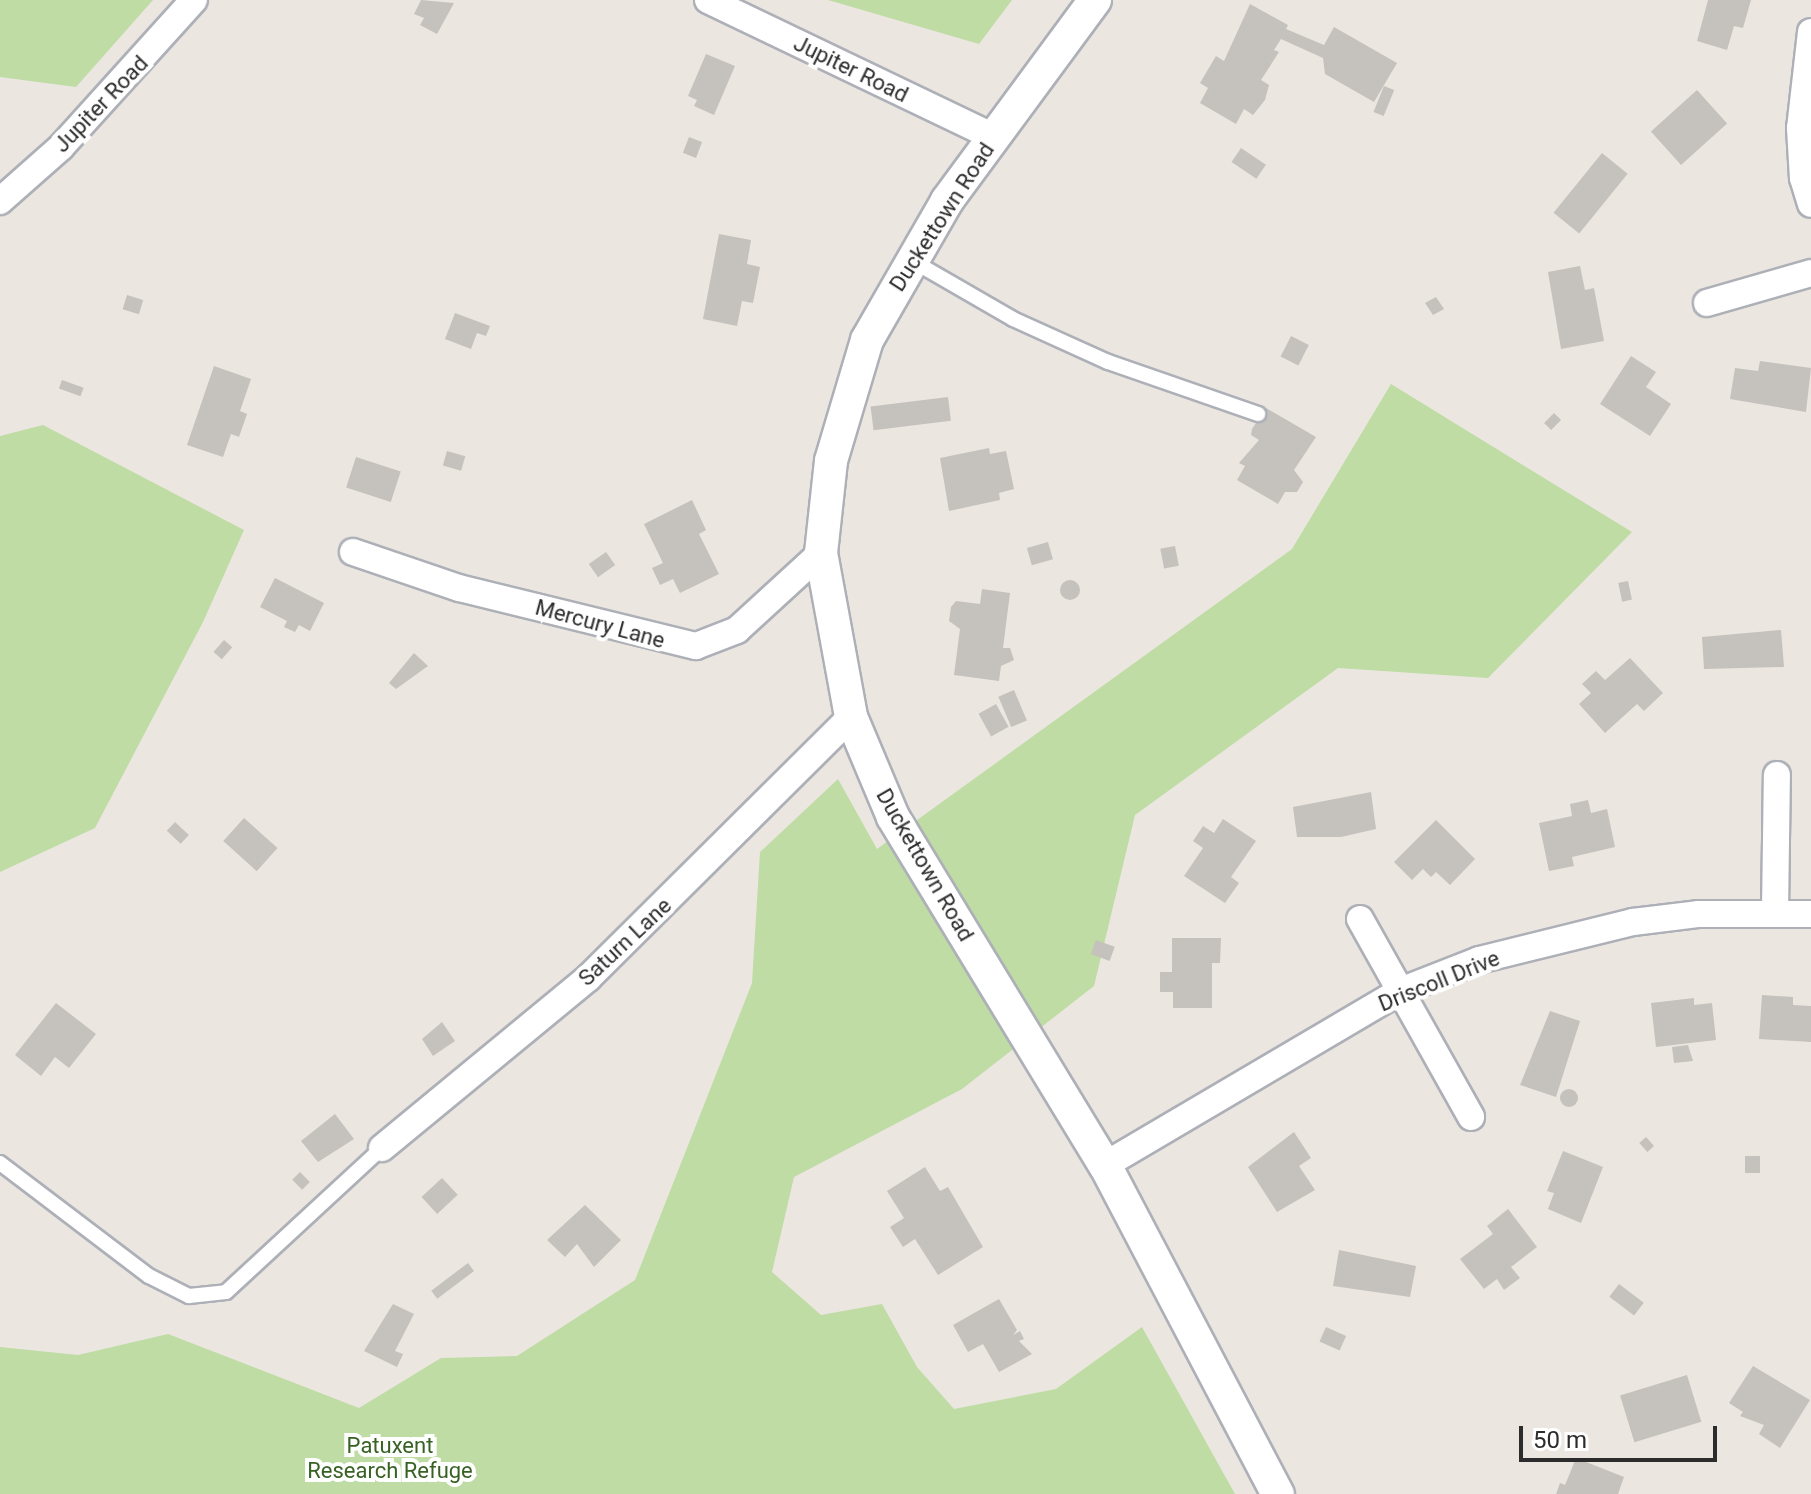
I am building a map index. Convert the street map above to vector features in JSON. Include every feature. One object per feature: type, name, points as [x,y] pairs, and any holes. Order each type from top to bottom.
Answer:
[{"type":"street","name":"Jupiter Road","points":[[0,201],[61,147],[194,0]]},
{"type":"street","name":"Jupiter Road","points":[[708,0],[994,137]]},
{"type":"street","name":"Duckettown Road","points":[[1095,0],[994,137],[910,260],[867,340],[847,397],[831,461],[821,553],[851,717],[893,817],[1105,1165],[1278,1494]]},
{"type":"street","points":[[1811,32],[1800,128],[1803,178],[1811,204]]},
{"type":"street","points":[[1707,303],[1811,273]]},
{"type":"street","name":"Mercury Lane","points":[[353,552],[459,588],[696,646],[737,630],[821,553]]},
{"type":"street","name":"Saturn Lane","points":[[382,1148],[588,978],[851,717]]},
{"type":"street","points":[[1775,911],[1777,775]]},
{"type":"street","name":"Driscoll Drive","points":[[1105,1165],[1400,991],[1479,960],[1633,922],[1775,911],[1811,914]]},
{"type":"street","points":[[1360,919],[1471,1117]]},
{"type":"lane","points":[[910,260],[1013,319],[1108,362],[1258,414]]},
{"type":"lane","points":[[0,1163],[149,1276],[189,1296],[226,1292],[382,1148]]},
{"type":"green space","points":[[0,0],[153,0],[76,87],[0,77]]},
{"type":"green space","points":[[828,0],[1012,0],[979,44]]},
{"type":"green space","name":"Patuxent Research Refuge","points":[[1391,384],[1632,532],[1488,678],[1338,668],[1135,815],[1094,986],[962,1089],[794,1177],[772,1272],[821,1315],[882,1304],[917,1367],[954,1409],[1056,1389],[1142,1327],[1235,1494],[0,1494],[0,1347],[78,1355],[168,1334],[359,1408],[441,1358],[517,1356],[635,1280],[752,983],[760,852],[838,779],[877,849],[1292,549]]},
{"type":"green space","points":[[43,425],[244,530],[203,622],[95,828],[0,872],[0,436]]},
{"type":"building","points":[[421,0],[454,3],[437,34],[420,25],[424,18],[414,14]]},
{"type":"building","points":[[1708,0],[1751,0],[1743,28],[1734,26],[1727,50],[1697,41]]},
{"type":"building","points":[[1250,4],[1288,25],[1286,29],[1324,45],[1334,27],[1397,63],[1374,102],[1325,74],[1323,58],[1281,39],[1274,50],[1279,52],[1261,80],[1269,85],[1265,100],[1253,115],[1244,109],[1236,124],[1200,103],[1208,88],[1200,83],[1216,56],[1224,61]]},
{"type":"building","points":[[706,54],[735,66],[714,115],[694,106],[697,100],[688,96]]},
{"type":"building","points":[[1384,86],[1394,90],[1384,116],[1374,112]]},
{"type":"building","points":[[1697,90],[1727,123],[1681,165],[1651,131]]},
{"type":"building","points":[[689,137],[702,142],[696,158],[683,153]]},
{"type":"building","points":[[1241,148],[1266,165],[1256,179],[1231,162]]},
{"type":"building","points":[[1602,153],[1628,174],[1579,234],[1554,213]]},
{"type":"building","points":[[719,234],[751,240],[747,264],[760,267],[753,303],[742,301],[737,326],[703,319]]},
{"type":"building","points":[[1580,266],[1585,290],[1594,288],[1604,341],[1561,349],[1548,272]]},
{"type":"building","points":[[127,295],[143,300],[139,314],[123,309]]},
{"type":"building","points":[[1436,297],[1444,309],[1433,315],[1425,303]]},
{"type":"building","points":[[455,313],[490,326],[486,336],[477,333],[471,349],[445,339]]},
{"type":"building","points":[[1291,336],[1309,345],[1298,366],[1281,356]]},
{"type":"building","points":[[1631,356],[1656,372],[1646,387],[1671,404],[1650,436],[1600,404]]},
{"type":"building","points":[[1760,361],[1811,368],[1806,412],[1730,399],[1735,368],[1758,371]]},
{"type":"building","points":[[214,366],[251,379],[240,411],[247,414],[239,437],[231,434],[223,457],[187,445]]},
{"type":"building","points":[[62,380],[84,388],[81,396],[59,388]]},
{"type":"building","points":[[948,397],[951,421],[874,430],[871,407]]},
{"type":"building","points":[[1266,408],[1316,437],[1294,470],[1303,482],[1297,492],[1285,492],[1278,504],[1237,480],[1245,466],[1239,463],[1259,440],[1251,435],[1252,429]]},
{"type":"building","points":[[1554,413],[1561,420],[1551,430],[1544,423]]},
{"type":"building","points":[[989,448],[990,454],[1006,451],[1014,489],[999,493],[1000,500],[949,511],[940,458]]},
{"type":"building","points":[[447,451],[465,456],[461,471],[443,465]]},
{"type":"building","points":[[356,457],[401,472],[391,502],[346,487]]},
{"type":"building","points":[[692,500],[706,530],[699,534],[719,574],[680,593],[673,579],[660,585],[652,568],[663,563],[644,524]]},
{"type":"building","points":[[1048,542],[1053,559],[1032,565],[1027,548]]},
{"type":"building","points":[[1175,546],[1179,566],[1164,568],[1160,549]]},
{"type":"building","points":[[606,552],[615,565],[598,577],[589,564]]},
{"type":"building","points":[[275,578],[324,603],[310,631],[299,625],[295,632],[284,627],[287,621],[260,607]]},
{"type":"building","points":[[1070,580],[1077,583],[1080,590],[1077,597],[1070,600],[1063,597],[1060,590],[1063,583]]},
{"type":"building","points":[[1628,581],[1632,600],[1622,602],[1618,583]]},
{"type":"building","points":[[982,589],[1010,593],[1003,648],[1010,648],[1014,660],[1001,666],[999,681],[954,675],[960,629],[949,621],[951,607],[956,601],[980,604]]},
{"type":"building","points":[[1781,630],[1784,667],[1704,669],[1702,637]]},
{"type":"building","points":[[224,640],[232,647],[222,659],[214,652]]},
{"type":"building","points":[[414,653],[428,666],[396,689],[389,683]]},
{"type":"building","points":[[1630,658],[1663,693],[1644,711],[1637,704],[1605,733],[1579,704],[1591,693],[1582,684],[1596,671],[1605,680]]},
{"type":"building","points":[[1014,690],[1027,720],[1011,727],[998,697]]},
{"type":"building","points":[[996,704],[1009,727],[991,736],[979,714]]},
{"type":"building","points":[[1371,792],[1376,829],[1341,837],[1297,837],[1293,807]]},
{"type":"building","points":[[1588,800],[1591,813],[1607,809],[1615,847],[1572,857],[1574,866],[1549,871],[1539,823],[1572,816],[1570,804]]},
{"type":"building","points":[[244,818],[277,848],[257,871],[223,841]]},
{"type":"building","points":[[1223,819],[1256,841],[1231,877],[1239,883],[1225,903],[1184,876],[1203,848],[1193,841],[1203,826],[1214,833]]},
{"type":"building","points":[[1436,820],[1475,859],[1450,885],[1436,872],[1431,877],[1423,869],[1412,880],[1394,862]]},
{"type":"building","points":[[175,822],[189,835],[181,844],[167,831]]},
{"type":"building","points":[[1172,938],[1221,938],[1220,963],[1212,963],[1212,1008],[1173,1008],[1173,992],[1160,992],[1160,972],[1172,972]]},
{"type":"building","points":[[1096,940],[1115,947],[1110,961],[1091,954]]},
{"type":"building","points":[[1762,995],[1793,997],[1793,1005],[1811,1006],[1811,1042],[1759,1039]]},
{"type":"building","points":[[1694,998],[1694,1005],[1712,1003],[1716,1040],[1656,1047],[1651,1003]]},
{"type":"building","points":[[56,1003],[96,1034],[69,1068],[55,1057],[41,1076],[15,1055]]},
{"type":"building","points":[[1550,1011],[1580,1021],[1556,1097],[1520,1085]]},
{"type":"building","points":[[442,1022],[455,1041],[433,1056],[422,1039]]},
{"type":"building","points":[[1688,1045],[1693,1061],[1674,1063],[1672,1047]]},
{"type":"building","points":[[1569,1089],[1578,1098],[1569,1107],[1560,1098]]},
{"type":"building","points":[[335,1114],[354,1139],[318,1162],[301,1141]]},
{"type":"building","points":[[1294,1132],[1311,1158],[1299,1166],[1315,1190],[1277,1212],[1248,1167]]},
{"type":"building","points":[[1646,1137],[1654,1146],[1647,1152],[1639,1143]]},
{"type":"building","points":[[1563,1151],[1603,1167],[1581,1223],[1548,1209],[1554,1193],[1547,1191]]},
{"type":"building","points":[[1745,1156],[1760,1156],[1760,1173],[1745,1173]]},
{"type":"building","points":[[925,1167],[940,1191],[948,1187],[983,1247],[938,1275],[915,1239],[903,1247],[890,1227],[904,1218],[887,1191]]},
{"type":"building","points":[[300,1172],[310,1182],[302,1190],[292,1180]]},
{"type":"building","points":[[442,1178],[458,1195],[437,1214],[422,1197]]},
{"type":"building","points":[[585,1205],[621,1240],[594,1267],[577,1244],[565,1257],[547,1240]]},
{"type":"building","points":[[1508,1209],[1537,1247],[1511,1267],[1520,1278],[1504,1290],[1497,1279],[1484,1289],[1460,1259],[1493,1234],[1487,1226]]},
{"type":"building","points":[[1339,1250],[1416,1266],[1410,1297],[1333,1286]]},
{"type":"building","points":[[468,1263],[474,1271],[437,1299],[431,1291]]},
{"type":"building","points":[[1619,1284],[1644,1303],[1634,1315],[1609,1297]]},
{"type":"building","points":[[999,1299],[1017,1330],[1013,1335],[1020,1331],[1024,1339],[1019,1341],[1032,1354],[999,1372],[983,1344],[968,1352],[953,1325]]},
{"type":"building","points":[[393,1304],[414,1314],[395,1351],[403,1354],[397,1367],[364,1351]]},
{"type":"building","points":[[1326,1327],[1346,1336],[1340,1351],[1319,1342]]},
{"type":"building","points":[[1753,1366],[1810,1400],[1780,1448],[1759,1434],[1764,1425],[1740,1416],[1743,1412],[1729,1403]]},
{"type":"building","points":[[1687,1375],[1701,1422],[1634,1442],[1620,1395]]},
{"type":"building","points":[[1576,1458],[1624,1477],[1618,1494],[1556,1494],[1560,1483],[1565,1485]]}]
